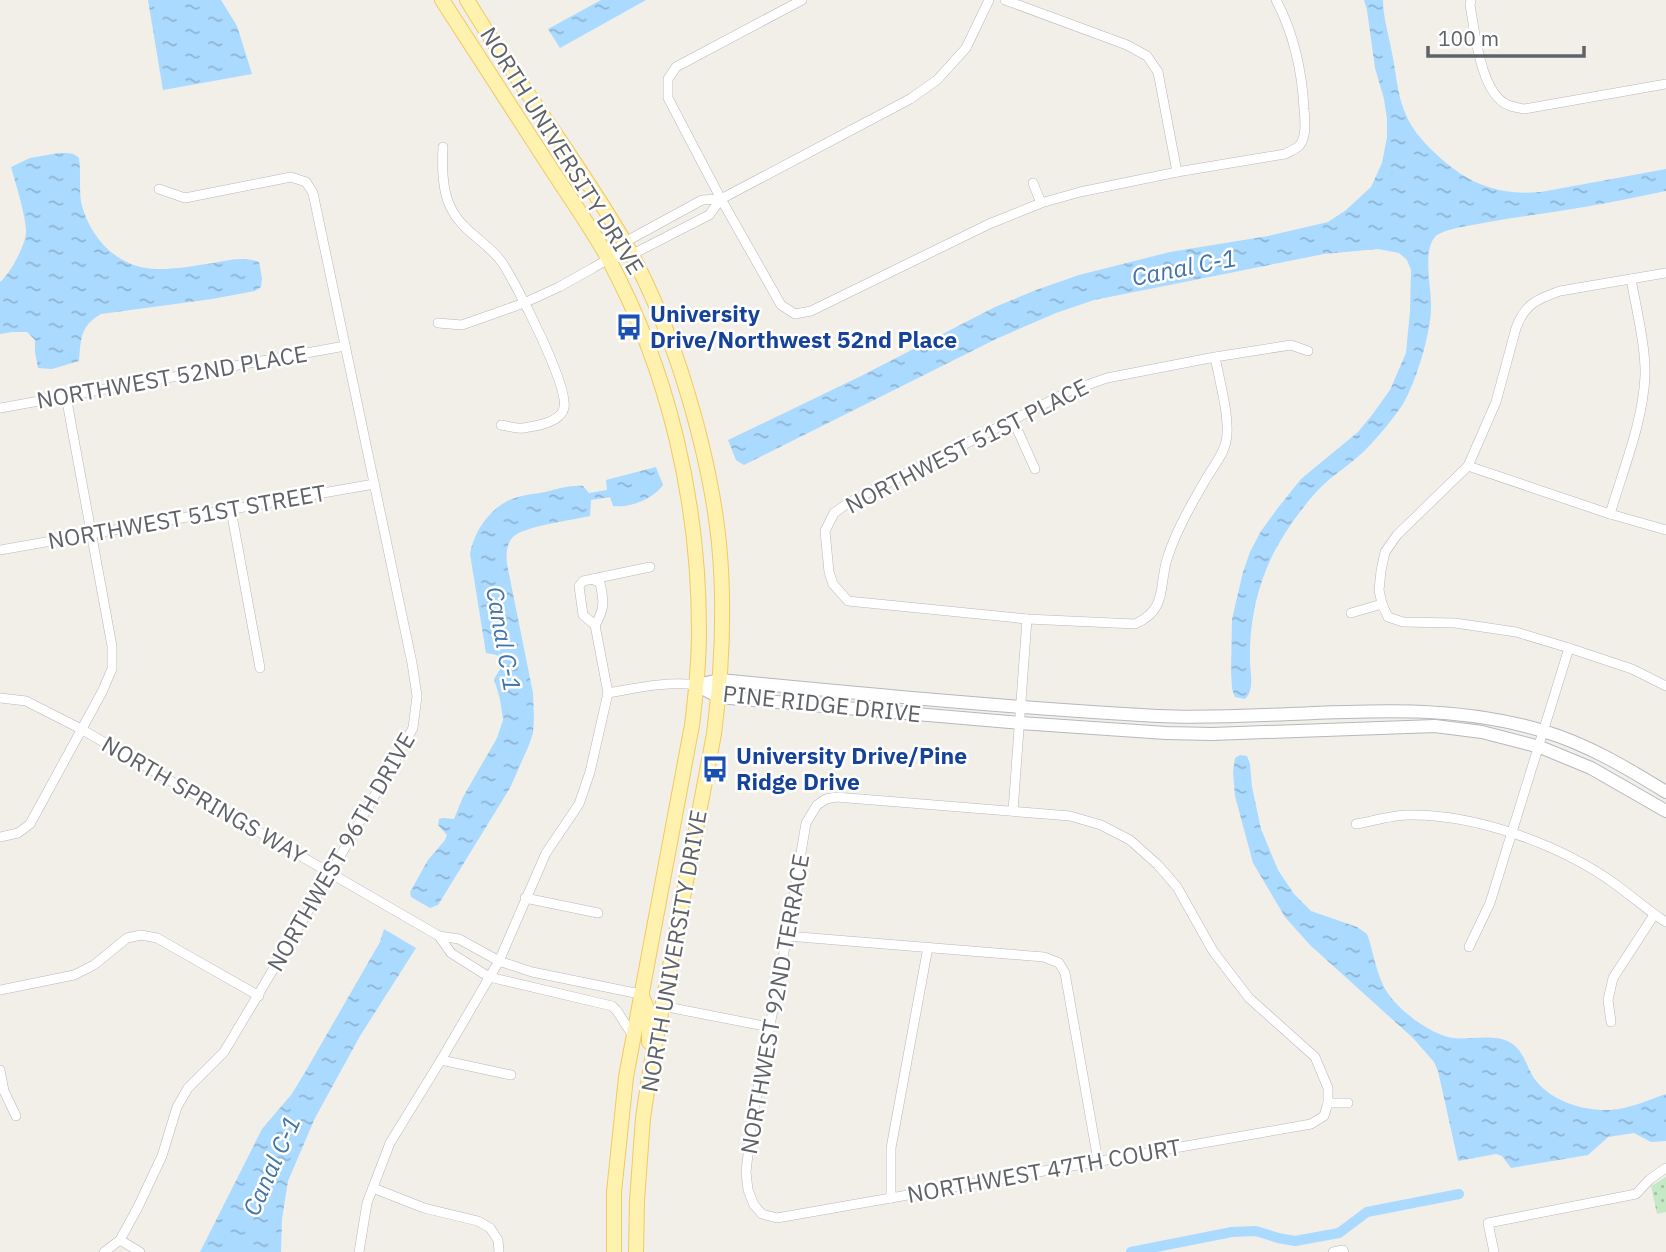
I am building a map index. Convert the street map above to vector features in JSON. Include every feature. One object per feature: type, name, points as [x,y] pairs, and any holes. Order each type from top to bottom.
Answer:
[{"type":"main road","name":"NORTH UNIVERSITY DRIVE","points":[[443,0],[608,259],[636,317],[668,406],[689,498],[696,554],[699,629],[696,685],[692,724],[640,994],[621,1116],[614,1192],[614,1252]]},
{"type":"main road","points":[[452,0],[475,14]]},
{"type":"main road","name":"NORTH UNIVERSITY DRIVE","points":[[467,0],[561,141],[628,249],[670,339],[704,450],[713,498],[719,544],[722,622],[719,697],[643,1118],[636,1252]]},
{"type":"main road","points":[[652,935],[657,949],[651,985],[656,1000],[662,1006]]},
{"type":"main road","points":[[640,994],[649,1013],[649,1039],[654,1053]]},
{"type":"street","points":[[802,0],[676,67],[668,79],[668,98],[721,199],[781,305],[795,314],[811,311],[989,224],[1041,203],[1177,172],[1284,154],[1299,146],[1306,130],[1303,80],[1295,47],[1276,0]]},
{"type":"street","points":[[608,259],[628,249],[675,215],[702,200],[721,199],[910,99],[937,80],[966,48],[989,0]]},
{"type":"street","points":[[1005,0],[1127,45],[1147,57],[1158,72],[1177,172]]},
{"type":"street","points":[[1471,0],[1483,71],[1492,91],[1506,104],[1524,109],[1666,84]]},
{"type":"street","points":[[443,147],[442,167],[449,205],[469,233],[501,261],[544,342],[564,396],[564,409],[555,420],[521,428],[501,425]]},
{"type":"street","name":"NORTHWEST 96TH DRIVE","points":[[120,1240],[162,1156],[177,1107],[188,1088],[224,1052],[259,996],[413,728],[417,696],[313,193],[306,182],[291,177],[185,198],[159,189]]},
{"type":"street","points":[[1033,183],[1041,203]]},
{"type":"street","points":[[438,323],[461,325],[524,303],[628,249],[709,215],[721,199]]},
{"type":"street","points":[[675,215],[683,228]]},
{"type":"street","points":[[1666,273],[1560,291],[1529,306],[1520,316],[1496,402],[1468,466],[1397,535],[1385,552],[1379,590],[1388,617],[1403,622],[1455,622],[1516,632],[1632,669],[1666,686]]},
{"type":"street","points":[[1610,514],[1642,406],[1645,373],[1631,279]]},
{"type":"street","name":"NORTHWEST 51ST PLACE","points":[[1027,619],[848,601],[833,584],[829,572],[825,531],[834,513],[848,503],[1070,391],[1107,378],[1216,357],[1291,345],[1308,351]]},
{"type":"street","name":"NORTHWEST 52ND PLACE","points":[[0,408],[345,346]]},
{"type":"street","points":[[1216,357],[1228,430],[1226,445],[1190,506],[1167,557],[1154,612],[1135,624],[1027,619],[1013,811],[1070,816],[1101,825],[1130,840],[1158,865],[1177,887],[1213,951],[1249,998],[1315,1057],[1328,1088],[1328,1103],[1348,1103]]},
{"type":"street","points":[[0,837],[18,833],[30,824],[112,669],[112,646],[66,396]]},
{"type":"street","points":[[1013,421],[1035,469]]},
{"type":"street","points":[[1468,466],[1666,530]]},
{"type":"street","name":"NORTHWEST 51ST STREET","points":[[0,550],[374,484]]},
{"type":"street","points":[[231,510],[260,668]]},
{"type":"street","points":[[359,1252],[367,1203],[390,1143],[499,961],[547,853],[579,804],[590,772],[608,693],[594,625],[583,615],[579,586],[583,581],[650,567]]},
{"type":"street","points":[[593,579],[600,583],[603,597],[602,614],[594,625]]},
{"type":"street","points":[[1351,613],[1382,604]]},
{"type":"street","points":[[1469,947],[1490,904],[1570,648]]},
{"type":"street","name":"PINE RIDGE DRIVE","points":[[696,685],[720,680],[1021,707],[1210,718],[1398,710],[1483,717],[1544,731],[1601,754],[1666,792]]},
{"type":"street","points":[[608,693],[667,684],[696,685]]},
{"type":"street","name":"PINE RIDGE DRIVE","points":[[696,685],[719,697],[1166,733],[1212,734],[1435,726],[1482,732],[1540,747],[1591,768],[1666,811]]},
{"type":"street","name":"NORTH SPRINGS WAY","points":[[0,698],[26,701],[81,729],[439,936],[459,939],[499,961],[532,972],[640,994]]},
{"type":"street","name":"NORTHWEST 92ND TERRACE","points":[[754,1205],[748,1190],[746,1172],[752,1120],[806,823],[817,804],[836,797],[1013,811]]},
{"type":"street","points":[[1356,824],[1406,814],[1447,816],[1512,832],[1580,862],[1614,883],[1666,922]]},
{"type":"street","points":[[525,898],[598,914]]},
{"type":"street","points":[[1611,1022],[1608,1000],[1614,978],[1654,915]]},
{"type":"street","points":[[0,990],[74,975],[94,965],[127,937],[141,935],[157,938],[259,996]]},
{"type":"street","name":"NORTH SPRINGS WAY","points":[[439,936],[451,953],[489,977],[612,1006],[633,1036]]},
{"type":"street","points":[[787,936],[1044,957],[1059,963],[1065,973],[1098,1161]]},
{"type":"street","points":[[891,1198],[891,1148],[928,947]]},
{"type":"street","points":[[662,1006],[769,1027]]},
{"type":"street","points":[[441,1060],[511,1075]]},
{"type":"street","points":[[0,1070],[4,1091],[16,1116]]},
{"type":"street","name":"NORTHWEST 47TH COURT","points":[[754,1205],[762,1214],[777,1218],[1311,1124],[1324,1116],[1328,1103]]},
{"type":"street","points":[[1494,1252],[1489,1223],[1636,1194],[1650,1179],[1666,1168]]},
{"type":"street","points":[[373,1188],[424,1208],[478,1221],[490,1228],[498,1240],[499,1252]]},
{"type":"street","points":[[104,1252],[120,1240],[140,1252]]},
{"type":"street","points":[[1333,1252],[1344,1252]]},
{"type":"green space","points":[[1666,1177],[1666,1212],[1657,1214],[1651,1186]]},
{"type":"water","points":[[148,0],[221,0],[237,26],[252,74],[163,90]]},
{"type":"water","points":[[601,0],[646,0],[560,48],[548,29]]},
{"type":"water","name":"Canal C-1","points":[[1364,0],[1383,0],[1398,89],[1410,122],[1430,148],[1458,172],[1483,185],[1525,193],[1666,169],[1666,191],[1463,227],[1437,235],[1432,241],[1428,259],[1431,307],[1428,330],[1413,383],[1403,404],[1383,431],[1318,490],[1276,549],[1255,604],[1250,640],[1251,687],[1245,699],[1235,697],[1231,671],[1232,619],[1243,572],[1261,531],[1301,479],[1358,432],[1390,390],[1406,353],[1410,311],[1411,270],[1407,260],[1399,253],[1378,249],[1324,254],[1094,300],[996,339],[744,465],[736,460],[728,440],[995,307],[1036,290],[1079,275],[1170,252],[1268,236],[1328,222],[1346,210],[1371,187],[1382,163],[1387,137],[1384,99],[1375,68]]},
{"type":"water","points":[[59,153],[72,154],[79,158],[80,196],[84,214],[103,245],[122,260],[146,268],[160,269],[252,260],[259,262],[261,287],[255,291],[212,299],[101,314],[85,328],[79,361],[52,369],[38,368],[35,340],[27,332],[0,334],[0,282],[16,259],[26,233],[23,210],[11,167],[30,158]]},
{"type":"water","name":"Canal C-1","points":[[656,467],[663,485],[647,498],[620,506],[613,506],[610,497],[591,500],[590,516],[527,530],[513,537],[509,543],[507,564],[533,693],[533,733],[510,788],[438,905],[430,908],[411,897],[410,892],[428,860],[447,835],[438,825],[439,819],[454,819],[463,797],[497,738],[503,720],[494,679],[502,666],[497,655],[486,653],[470,554],[479,529],[497,508],[516,498],[573,486],[583,486],[589,493],[607,490],[606,480]]},
{"type":"water","points":[[1240,755],[1247,756],[1250,764],[1261,829],[1278,870],[1294,894],[1311,911],[1357,927],[1367,934],[1383,985],[1394,1002],[1423,1025],[1444,1036],[1498,1038],[1511,1043],[1520,1051],[1537,1082],[1552,1095],[1570,1104],[1590,1109],[1617,1109],[1666,1094],[1666,1141],[1651,1142],[1634,1133],[1608,1137],[1588,1155],[1511,1168],[1502,1156],[1496,1154],[1458,1161],[1434,1062],[1413,1038],[1310,945],[1285,917],[1253,863],[1235,796],[1233,772],[1235,758]]},
{"type":"water","name":"Canal C-1","points":[[384,929],[416,948],[360,1036],[315,1118],[288,1181],[282,1219],[281,1252],[200,1252],[262,1129],[291,1095],[304,1074],[380,942]]},
{"type":"waterway","points":[[1131,1252],[1232,1232],[1256,1231],[1295,1241],[1339,1233],[1367,1212],[1459,1194]]},
{"type":"place","name":"University Drive/Northwest 52nd Place","points":[[629,327]]},
{"type":"place","name":"University Drive/Pine Ridge Drive","points":[[715,769]]}]
